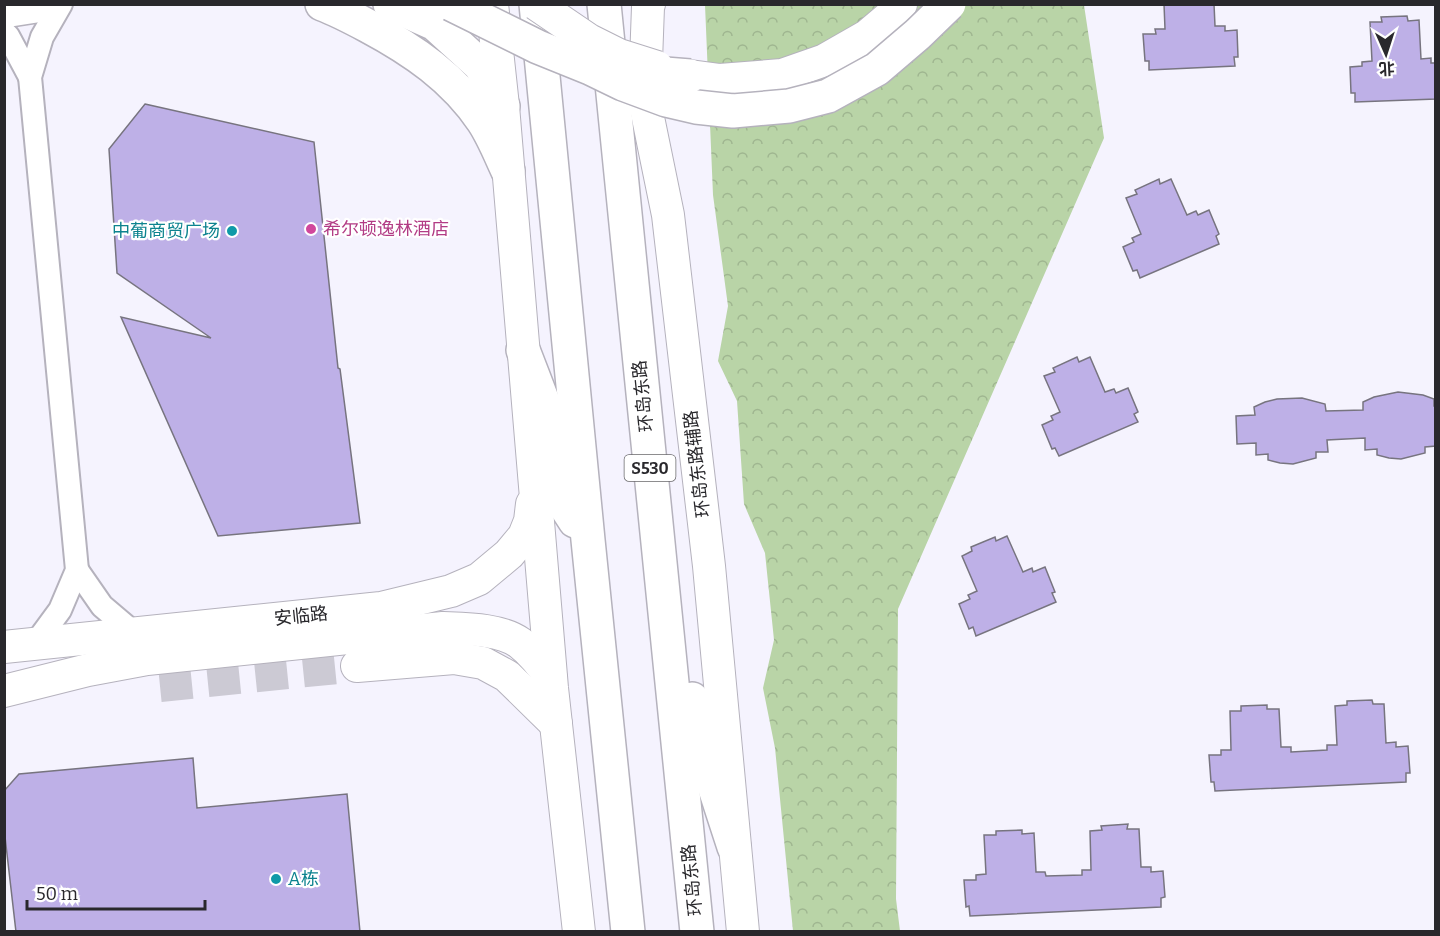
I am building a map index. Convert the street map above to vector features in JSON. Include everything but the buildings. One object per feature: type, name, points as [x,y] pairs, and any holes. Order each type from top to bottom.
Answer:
[{"type":"main road","points":[[4,10],[49,4]]},
{"type":"main road","points":[[322,4],[398,42],[440,72],[468,101],[485,123],[508,171]]},
{"type":"main road","points":[[390,4],[435,24],[480,65],[502,106]]},
{"type":"main road","points":[[451,4],[538,47],[623,84],[666,100],[696,107],[733,111],[789,106],[828,96],[877,69],[949,4]]},
{"type":"main road","points":[[492,4],[551,678],[579,932]]},
{"type":"main road","points":[[502,4],[554,36],[590,68],[720,80],[782,75],[825,60],[867,36],[901,4]]},
{"type":"main road","points":[[536,4],[589,40],[619,55],[690,76]]},
{"type":"main road","points":[[536,4],[628,932]]},
{"type":"main road","name":"环岛东路","points":[[604,4],[697,932]]},
{"type":"main road","name":"环岛东路辅路","points":[[610,4],[644,98],[668,215],[708,566],[743,932]]},
{"type":"main road","points":[[644,98],[649,4]]},
{"type":"main road","points":[[523,350],[551,425],[562,501],[588,540]]},
{"type":"main road","name":"安临路","points":[[4,647],[381,608],[451,591],[479,579],[509,554],[524,536],[530,521],[534,485]]},
{"type":"main road","points":[[662,580],[684,635],[693,708],[705,758],[734,847]]},
{"type":"main road","name":"安临路","points":[[4,691],[88,670],[147,659],[443,628],[480,630],[519,642],[539,660],[551,678]]},
{"type":"main road","points":[[357,666],[454,658],[483,663],[507,676],[556,724]]},
{"type":"street","points":[[35,644],[60,610],[77,570],[30,77],[42,38],[61,4]]},
{"type":"street","points":[[4,32],[30,77]]},
{"type":"street","points":[[77,570],[102,606],[135,634]]},
{"type":"green space","points":[[705,5],[1084,5],[1104,138],[898,609],[896,899],[900,931],[793,931],[775,748],[763,688],[774,640],[765,553],[744,504],[737,401],[718,361],[728,306],[713,195]]},
{"type":"tunnel","points":[[160,686],[357,666]]},
{"type":"place","name":"希尔顿逸林酒店","points":[[311,229]]},
{"type":"place","name":"中葡商贸广场","points":[[232,231]]},
{"type":"place","name":"A栋","points":[[276,879]]}]
